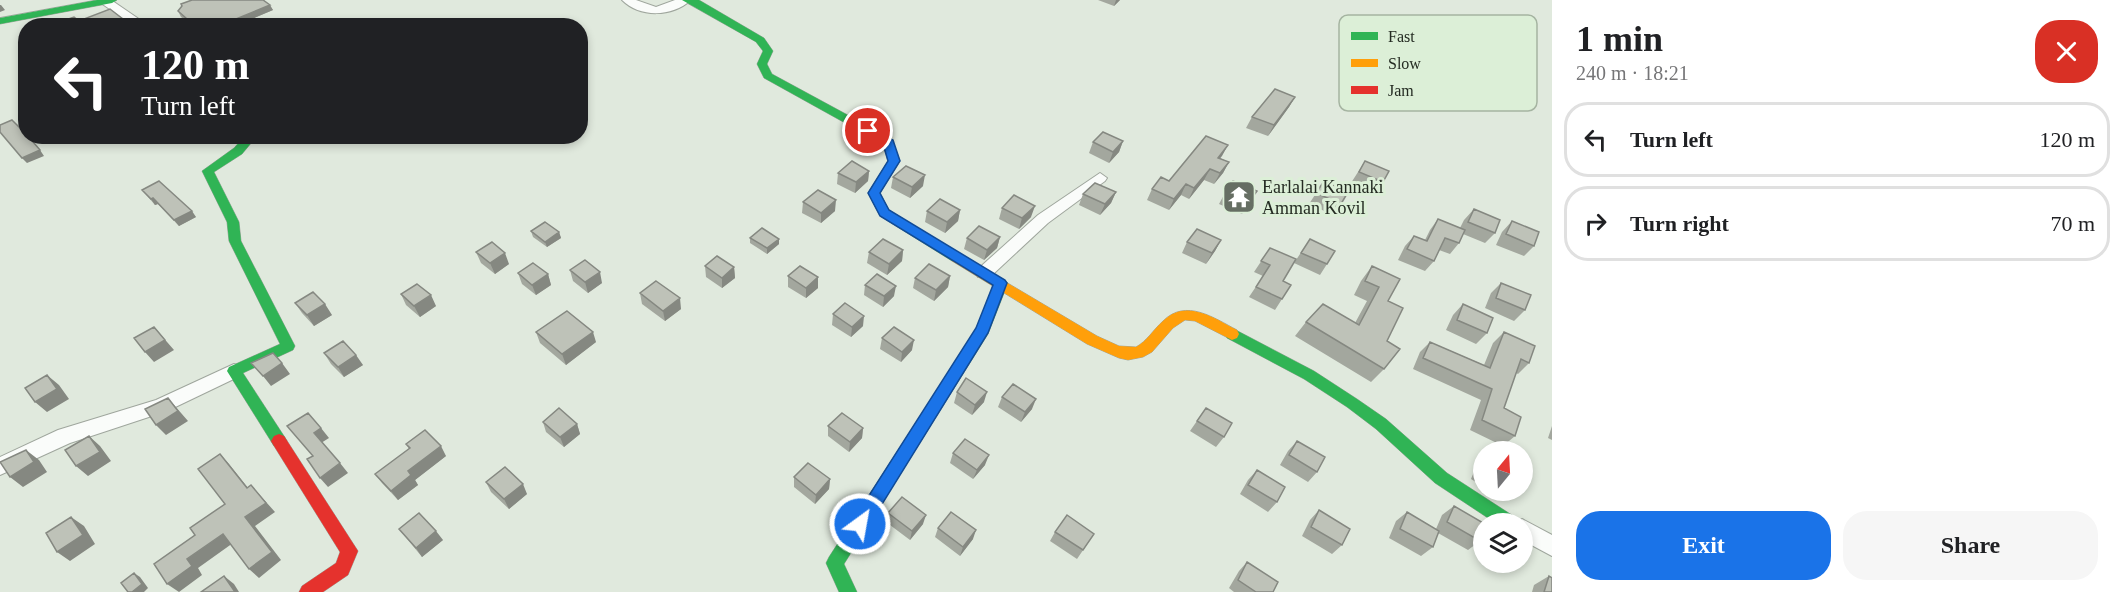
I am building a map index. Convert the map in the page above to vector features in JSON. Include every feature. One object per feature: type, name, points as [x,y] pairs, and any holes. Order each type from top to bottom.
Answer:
[{"type":"street","points":[[628,0],[646,11],[657,11],[692,0],[760,40],[768,51],[762,64],[768,76],[888,142],[894,161],[874,193],[884,213],[1096,342],[1130,355],[1141,352],[1174,318],[1182,313],[1194,315],[1292,365],[1345,398],[1375,419],[1429,470],[1492,513]]},
{"type":"street","points":[[0,21],[108,1],[132,18]]},
{"type":"street","points":[[0,466],[65,436],[161,406],[288,346],[235,241],[233,222],[208,171],[220,160],[245,148],[247,144]]},
{"type":"street","points":[[984,273],[1043,219],[1100,178]]},
{"type":"street","points":[[848,592],[835,563],[983,330],[1001,283]]},
{"type":"street","points":[[234,371],[349,551],[342,569],[308,592]]},
{"type":"street","points":[[1533,536],[1552,546]]},
{"type":"building","points":[[192,0],[263,0],[270,5],[238,18],[186,18],[178,11],[181,4]]},
{"type":"building","points":[[110,9],[122,18],[87,18]]},
{"type":"building","points":[[1275,89],[1295,97],[1274,125],[1252,117]]},
{"type":"building","points":[[12,120],[18,126],[18,144],[35,144],[40,150],[22,158],[0,132],[0,125]]},
{"type":"building","points":[[1103,132],[1123,141],[1113,152],[1093,142]]},
{"type":"building","points":[[1206,136],[1228,145],[1218,158],[1229,162],[1220,173],[1210,169],[1194,188],[1186,184],[1174,199],[1152,189],[1161,177],[1169,181]]},
{"type":"building","points":[[852,161],[869,171],[856,182],[838,173]]},
{"type":"building","points":[[1365,161],[1389,171],[1383,182],[1359,172]]},
{"type":"building","points":[[906,166],[925,175],[912,187],[893,177]]},
{"type":"building","points":[[159,181],[192,211],[174,220],[142,190]]},
{"type":"building","points":[[1233,181],[1257,191],[1248,203],[1225,193]]},
{"type":"building","points":[[1324,181],[1348,192],[1341,204],[1316,193]]},
{"type":"building","points":[[1095,183],[1116,192],[1105,204],[1083,194]]},
{"type":"building","points":[[818,190],[836,200],[821,213],[803,202]]},
{"type":"building","points":[[1014,195],[1035,206],[1022,218],[1002,208]]},
{"type":"building","points":[[940,199],[960,210],[947,222],[927,211]]},
{"type":"building","points":[[1474,209],[1500,220],[1495,233],[1468,222]]},
{"type":"building","points":[[1438,219],[1465,230],[1459,243],[1445,238],[1434,261],[1407,249],[1414,236],[1427,241]]},
{"type":"building","points":[[1512,221],[1539,232],[1534,246],[1506,234]]},
{"type":"building","points":[[545,222],[559,232],[545,242],[531,231]]},
{"type":"building","points":[[979,226],[1000,237],[987,250],[967,238]]},
{"type":"building","points":[[762,228],[779,239],[767,248],[750,238]]},
{"type":"building","points":[[1197,229],[1221,240],[1212,253],[1187,242]]},
{"type":"building","points":[[883,239],[903,250],[889,264],[869,252]]},
{"type":"building","points":[[1310,239],[1335,251],[1327,264],[1301,253]]},
{"type":"building","points":[[492,242],[505,253],[490,263],[476,252]]},
{"type":"building","points":[[1270,248],[1296,259],[1283,281],[1291,285],[1282,299],[1256,287],[1270,265],[1261,261]]},
{"type":"building","points":[[717,256],[734,267],[722,278],[705,266]]},
{"type":"building","points":[[585,260],[600,272],[585,282],[570,270]]},
{"type":"building","points":[[533,263],[548,274],[532,285],[518,273]]},
{"type":"building","points":[[929,264],[950,276],[936,290],[915,278]]},
{"type":"building","points":[[800,266],[818,277],[806,288],[788,276]]},
{"type":"building","points":[[1372,266],[1400,279],[1388,301],[1403,308],[1387,341],[1400,349],[1384,369],[1306,322],[1323,304],[1359,325],[1379,287],[1365,281]]},
{"type":"building","points":[[877,274],[896,286],[884,296],[865,285]]},
{"type":"building","points":[[656,281],[680,298],[663,311],[640,293]]},
{"type":"building","points":[[1501,283],[1531,295],[1525,310],[1496,298]]},
{"type":"building","points":[[417,284],[431,295],[414,306],[401,294]]},
{"type":"building","points":[[313,292],[325,304],[307,315],[295,303]]},
{"type":"building","points":[[845,303],[864,316],[852,327],[833,314]]},
{"type":"building","points":[[1463,304],[1493,318],[1487,333],[1457,320]]},
{"type":"building","points":[[567,311],[593,332],[562,354],[536,332]]},
{"type":"building","points":[[154,327],[165,340],[145,352],[134,338]]},
{"type":"building","points":[[894,327],[914,340],[902,352],[882,338]]},
{"type":"building","points":[[1504,332],[1535,346],[1529,363],[1521,359],[1504,408],[1521,417],[1515,436],[1482,420],[1492,389],[1423,358],[1430,342],[1490,368]]},
{"type":"building","points":[[343,341],[356,355],[338,367],[324,353]]},
{"type":"building","points":[[273,353],[282,363],[263,376],[251,363]]},
{"type":"building","points":[[47,375],[57,389],[35,402],[25,388]]},
{"type":"building","points":[[966,378],[987,392],[975,405],[957,392]]},
{"type":"building","points":[[1013,384],[1036,399],[1025,412],[1002,397]]},
{"type":"building","points":[[168,398],[178,411],[156,425],[145,409]]},
{"type":"building","points":[[559,408],[577,424],[560,437],[543,422]]},
{"type":"building","points":[[1206,408],[1232,423],[1224,437],[1197,421]]},
{"type":"building","points":[[308,413],[321,428],[314,433],[340,463],[320,478],[307,459],[313,456],[287,426]]},
{"type":"building","points":[[842,413],[863,428],[850,442],[828,426]]},
{"type":"building","points":[[425,430],[441,446],[408,471],[411,475],[391,491],[375,474],[410,448],[406,444]]},
{"type":"building","points":[[89,436],[100,452],[76,466],[65,450]]},
{"type":"building","points":[[965,439],[989,455],[977,470],[953,453]]},
{"type":"building","points":[[1297,441],[1325,457],[1317,472],[1289,455]]},
{"type":"building","points":[[26,450],[34,462],[10,477],[0,462]]},
{"type":"building","points":[[220,454],[247,488],[251,485],[266,503],[245,517],[272,552],[249,569],[223,534],[187,559],[192,566],[167,584],[154,564],[195,535],[190,528],[225,504],[198,469]]},
{"type":"building","points":[[808,463],[830,479],[816,495],[794,477]]},
{"type":"building","points":[[505,467],[523,484],[504,499],[486,482]]},
{"type":"building","points":[[1257,470],[1285,487],[1277,502],[1248,485]]},
{"type":"building","points":[[902,497],[926,515],[912,531],[888,513]]},
{"type":"building","points":[[1454,506],[1473,517],[1473,537],[1447,522]]},
{"type":"building","points":[[1319,510],[1350,529],[1342,545],[1311,527]]},
{"type":"building","points":[[951,512],[976,530],[963,547],[938,528]]},
{"type":"building","points":[[1407,512],[1439,531],[1433,547],[1400,529]]},
{"type":"building","points":[[419,513],[436,531],[416,548],[399,529]]},
{"type":"building","points":[[1067,515],[1094,534],[1083,550],[1055,532]]},
{"type":"building","points":[[71,517],[83,535],[57,552],[46,533]]},
{"type":"building","points":[[1247,562],[1278,582],[1273,592],[1256,592],[1238,580]]},
{"type":"building","points":[[134,573],[142,584],[132,592],[128,592],[121,583]]},
{"type":"building","points":[[224,576],[235,592],[201,592]]},
{"type":"building","points":[[1549,576],[1552,578],[1552,592],[1544,592]]},
{"type":"traffic: fast","points":[[0,21],[112,0]]},
{"type":"traffic: fast","points":[[687,0],[692,0],[760,40],[768,51],[762,64],[768,76],[888,142],[894,161],[874,193],[884,213],[957,258]]},
{"type":"traffic: fast","points":[[245,144],[208,171],[233,222],[235,241],[288,346],[234,371],[279,441]]},
{"type":"traffic: fast","points":[[848,592],[835,563],[983,330],[1001,283]]},
{"type":"traffic: fast","points":[[1232,334],[1309,375],[1352,403],[1381,424],[1441,478],[1495,513]]},
{"type":"traffic: slow","points":[[957,258],[1092,340],[1119,352],[1138,353],[1147,348],[1168,324],[1184,315],[1195,316],[1232,334]]},
{"type":"traffic: jam","points":[[279,441],[349,551],[342,569],[308,592]]},
{"type":"place","name":"Earlalai Kannaki Amman Kovil","points":[[1239,197]]},
{"type":"route","points":[[860,524],[983,330],[1001,283],[884,213],[874,193],[894,161],[888,142],[868,131]]}]
